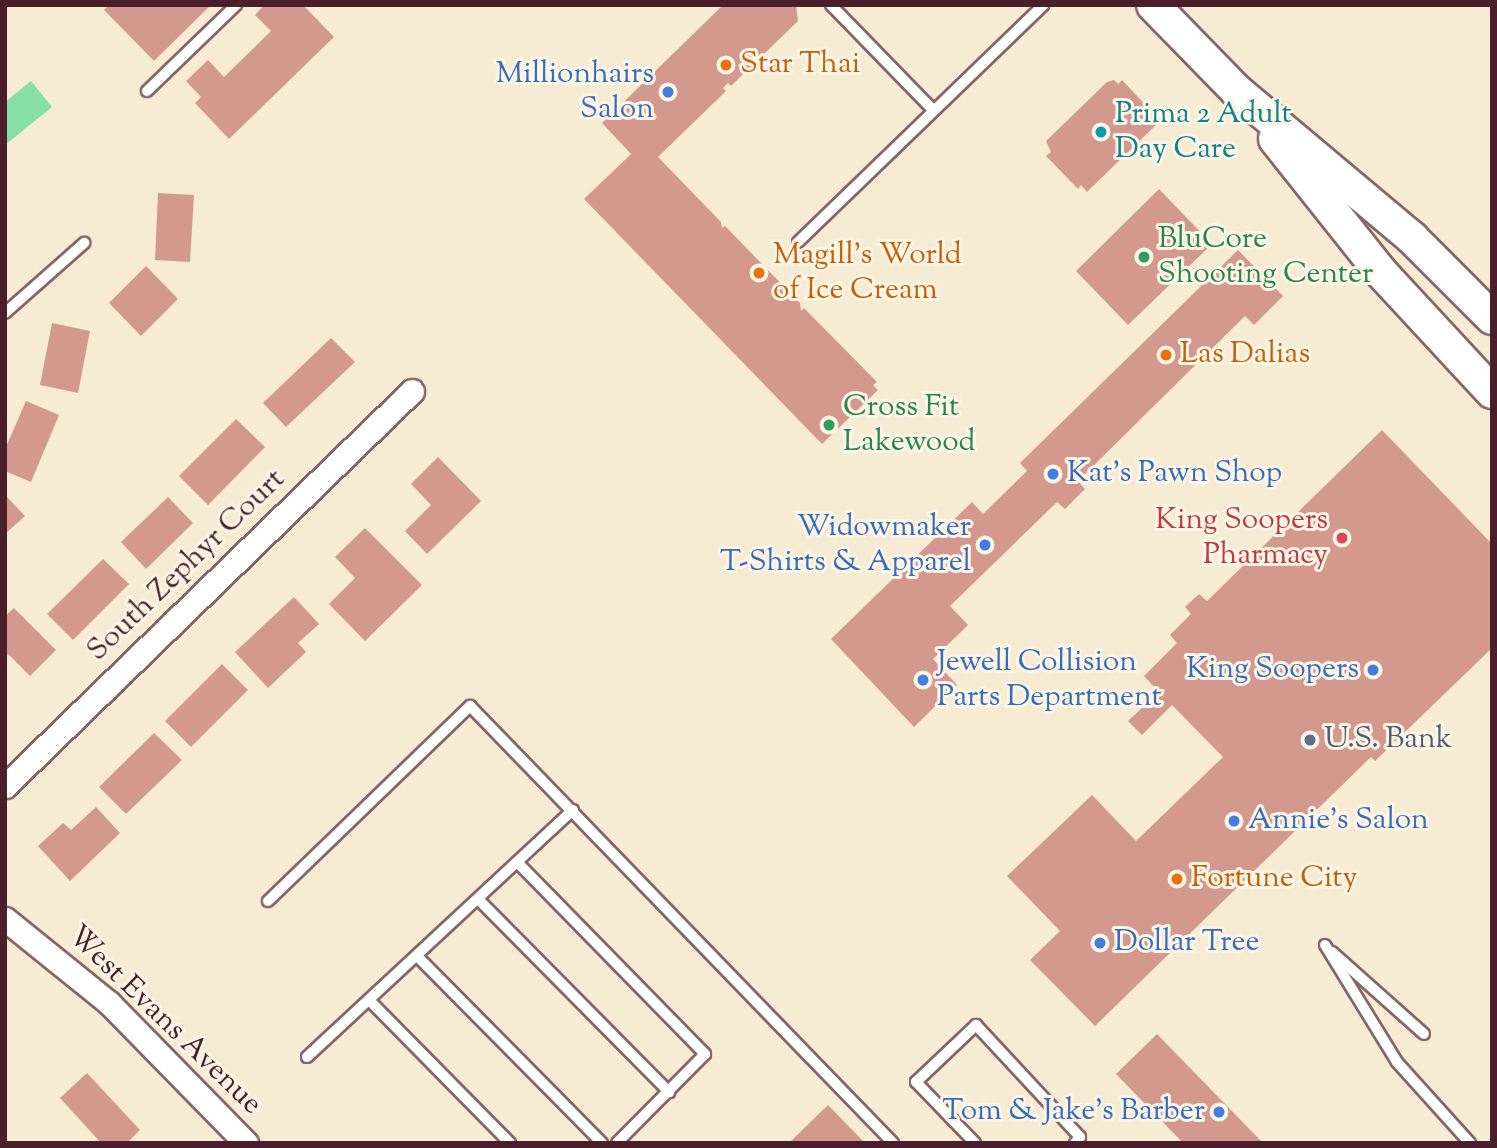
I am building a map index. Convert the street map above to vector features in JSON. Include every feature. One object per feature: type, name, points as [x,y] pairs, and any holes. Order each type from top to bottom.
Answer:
[{"type":"main road","points":[[1153,5],[1237,91],[1412,238],[1492,318]]},
{"type":"main road","points":[[1237,91],[1380,271],[1492,392]]},
{"type":"street","name":"South Zephyr Court","points":[[5,786],[412,391]]},
{"type":"street","name":"West Evans Avenue","points":[[5,919],[109,1003],[237,1140]]},
{"type":"lane","points":[[147,91],[236,5]]},
{"type":"lane","points":[[831,5],[933,110]]},
{"type":"lane","points":[[798,242],[1043,5]]},
{"type":"lane","points":[[5,313],[84,243]]},
{"type":"lane","points":[[268,901],[470,706],[893,1143]]},
{"type":"lane","points":[[307,1057],[573,810]]},
{"type":"lane","points":[[517,862],[705,1054],[617,1143]]},
{"type":"lane","points":[[478,898],[669,1092]]},
{"type":"lane","points":[[1424,1034],[1325,945],[1397,1062],[1470,1143]]},
{"type":"lane","points":[[417,956],[602,1143]]},
{"type":"lane","points":[[369,1000],[510,1143]]},
{"type":"lane","points":[[975,1143],[916,1082],[976,1025],[1080,1137],[1074,1143]]},
{"type":"green space","points":[[31,81],[52,107],[5,145],[5,102]]},
{"type":"building","points":[[109,5],[211,5],[154,61],[104,10]]},
{"type":"building","points":[[264,5],[303,5],[334,37],[229,139],[195,103],[201,97],[186,81],[208,60],[224,77],[271,31],[255,15]]},
{"type":"building","points":[[723,5],[796,5],[798,21],[731,86],[728,83],[723,88],[726,91],[658,157],[721,222],[722,228],[725,226],[800,303],[801,311],[804,308],[877,382],[873,385],[878,390],[822,444],[584,199],[631,154],[602,123]]},
{"type":"building","name":"Prima 2 Adult Day Care","points":[[1114,80],[1118,84],[1122,80],[1154,114],[1151,117],[1157,124],[1087,192],[1081,185],[1078,189],[1046,156],[1051,152],[1046,141],[1107,82]]},
{"type":"building","name":"BluCore Shooting Center","points":[[1159,189],[1212,244],[1128,325],[1076,271]]},
{"type":"building","points":[[158,193],[194,195],[190,262],[155,260]]},
{"type":"building","points":[[1238,250],[1283,296],[1254,325],[1245,316],[1078,481],[1085,489],[1065,509],[1057,502],[950,606],[968,625],[933,659],[957,685],[914,727],[831,639],[972,502],[983,514],[1027,471],[1020,463]]},
{"type":"building","points":[[146,266],[178,299],[141,336],[109,303]]},
{"type":"building","points":[[52,323],[90,331],[78,393],[40,385]]},
{"type":"building","points":[[331,338],[355,362],[286,427],[263,403]]},
{"type":"building","points":[[26,401],[59,415],[31,482],[5,471],[5,449]]},
{"type":"building","points":[[236,419],[265,447],[208,505],[179,476]]},
{"type":"building","points":[[1382,430],[1492,544],[1492,648],[1375,761],[1371,757],[1095,1026],[1030,960],[1060,931],[1007,876],[1092,795],[1136,841],[1223,757],[1172,705],[1142,735],[1128,721],[1159,692],[1144,676],[1177,643],[1170,635],[1191,614],[1185,607],[1199,594],[1207,601]]},
{"type":"building","points":[[438,457],[481,501],[427,554],[405,531],[431,505],[411,484]]},
{"type":"building","points":[[5,495],[25,516],[5,534]]},
{"type":"building","points":[[168,497],[193,523],[146,569],[121,542]]},
{"type":"building","points":[[365,528],[422,585],[365,641],[329,604],[355,578],[335,557]]},
{"type":"building","points":[[103,559],[129,584],[73,640],[47,614]]},
{"type":"building","points":[[294,597],[319,624],[298,643],[306,652],[268,688],[235,652]]},
{"type":"building","points":[[14,608],[56,650],[30,676],[8,654],[5,657],[5,616]]},
{"type":"building","points":[[222,664],[248,690],[191,747],[165,721]]},
{"type":"building","points":[[154,733],[182,760],[126,814],[99,787]]},
{"type":"building","points":[[96,807],[120,833],[70,881],[38,846],[63,823],[71,830]]},
{"type":"building","points":[[1157,1034],[1263,1143],[1183,1143],[1116,1074]]},
{"type":"building","points":[[87,1073],[140,1130],[127,1143],[101,1143],[60,1098]]},
{"type":"building","points":[[828,1105],[865,1143],[789,1143]]},
{"type":"place","name":"Star Thai","points":[[726,65]]},
{"type":"place","name":"Millionhairs Salon","points":[[668,92]]},
{"type":"place","name":"Prima 2 Adult Day Care","points":[[1101,132]]},
{"type":"place","name":"BluCore Shooting Center","points":[[1144,257]]},
{"type":"place","name":"Magill's World of Ice Cream","points":[[759,273]]},
{"type":"place","name":"Las Dalias","points":[[1166,355]]},
{"type":"place","name":"Cross Fit Lakewood","points":[[829,425]]},
{"type":"place","name":"Kat's Pawn Shop","points":[[1053,474]]},
{"type":"place","name":"King Soopers Pharmacy","points":[[1342,538]]},
{"type":"place","name":"Widowmaker T-Shirts & Apparel","points":[[985,545]]},
{"type":"place","name":"King Soopers","points":[[1373,670]]},
{"type":"place","name":"Jewell Collision Parts Department","points":[[923,680]]},
{"type":"place","name":"U.S. Bank","points":[[1310,740]]},
{"type":"place","name":"Annie's Salon","points":[[1234,821]]},
{"type":"place","name":"Fortune City","points":[[1177,879]]},
{"type":"place","name":"Dollar Tree","points":[[1100,943]]},
{"type":"place","name":"Tom & Jake's Barber","points":[[1219,1112]]}]
